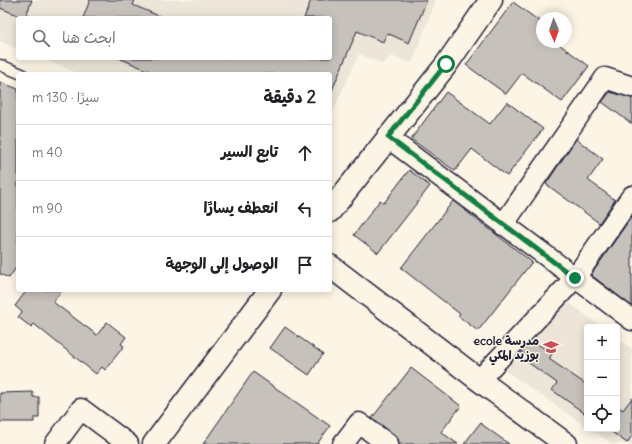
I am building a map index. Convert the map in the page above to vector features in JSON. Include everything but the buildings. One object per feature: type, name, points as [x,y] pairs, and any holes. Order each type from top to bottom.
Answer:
[{"type":"street","points":[[332,205],[446,64],[491,0]]},
{"type":"street","points":[[503,225],[605,78],[632,87]]},
{"type":"street","points":[[388,137],[503,225],[632,320]]},
{"type":"street","points":[[479,380],[575,278],[632,196]]},
{"type":"street","points":[[332,268],[479,380],[566,444]]},
{"type":"street","points":[[154,444],[268,292]]},
{"type":"street","points":[[55,444],[81,409],[128,444]]},
{"type":"street","points":[[343,444],[359,423],[388,444]]},
{"type":"lane","points":[[0,65],[17,72]]},
{"type":"shaded area","points":[[0,0],[436,0],[412,63],[391,56],[383,64],[359,54],[332,114],[332,72],[75,72],[46,60],[332,60],[332,16],[16,16],[16,48],[0,41]]},
{"type":"shaded area","name":"ecole مدرسة بوزيد المكي","points":[[554,292],[598,324],[584,324],[584,425],[500,367]]},
{"type":"shaded area","points":[[620,340],[632,349],[632,444],[612,444],[594,432],[620,432]]},
{"type":"place","name":"ecole مدرسة بوزيد المكي","points":[[551,347]]},
{"type":"route","points":[[446,64],[388,137],[575,278]]}]
